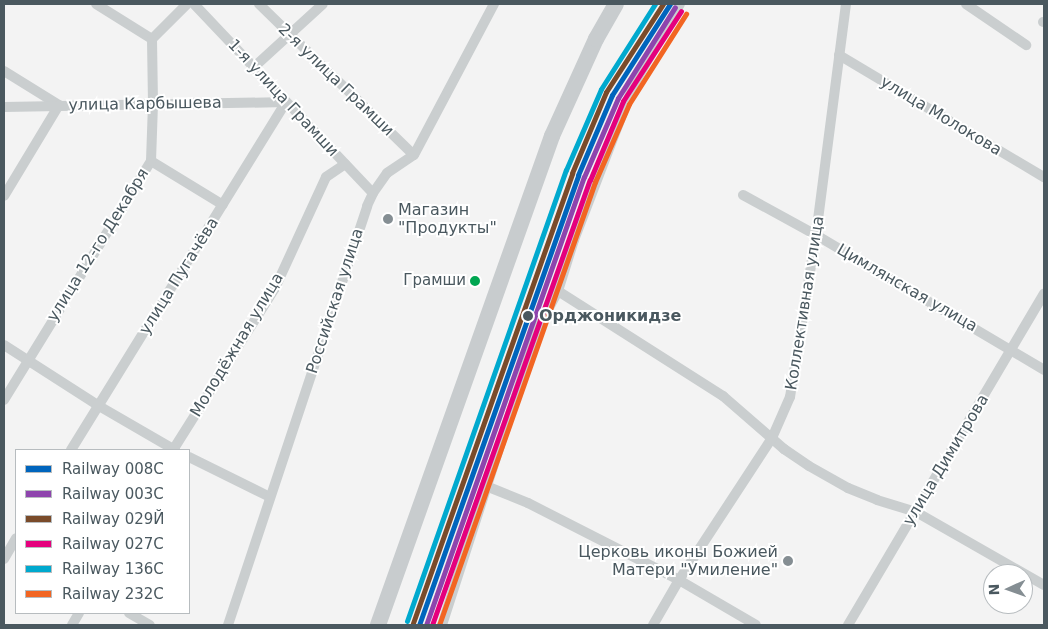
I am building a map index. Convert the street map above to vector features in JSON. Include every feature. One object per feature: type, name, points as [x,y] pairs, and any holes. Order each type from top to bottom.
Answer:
[{"type":"main road","points":[[369,625],[544,133],[588,35],[606,4]]},
{"type":"main road","points":[[378,625],[552,136],[596,39],[616,4]]},
{"type":"street","points":[[96,4],[152,38],[187,4]]},
{"type":"street","name":"1-я улица Грамши","points":[[194,4],[373,193]]},
{"type":"street","name":"2-я улица Грамши","points":[[258,4],[414,155]]},
{"type":"street","points":[[254,67],[323,4]]},
{"type":"street","name":"Российская улица","points":[[228,625],[373,193],[387,173],[414,155],[494,4]]},
{"type":"street","points":[[442,625],[537,330],[558,291],[574,240],[631,93],[680,4]]},
{"type":"street","name":"Коллективная улица","points":[[653,625],[679,580],[772,438],[790,397],[816,235],[846,4]]},
{"type":"street","points":[[966,4],[1026,45]]},
{"type":"street","name":"улица 12-го Декабря","points":[[4,400],[151,161],[153,103],[152,38]]},
{"type":"street","name":"улица Молокова","points":[[838,55],[1044,177]]},
{"type":"street","points":[[4,71],[59,105],[4,196]]},
{"type":"street","name":"улица Карбышева","points":[[4,107],[286,102]]},
{"type":"street","name":"улица Пугачёва","points":[[72,449],[286,102]]},
{"type":"street","points":[[151,161],[223,205]]},
{"type":"street","name":"Молодёжная улица","points":[[174,449],[275,288],[326,177],[345,164]]},
{"type":"street","name":"Цимлянская улица","points":[[743,195],[816,235],[1012,349],[1044,370]]},
{"type":"street","points":[[558,291],[723,396],[772,438],[809,466],[848,488],[877,500],[916,512],[1044,585]]},
{"type":"street","name":"улица Димитрова","points":[[848,625],[1044,294]]},
{"type":"street","points":[[4,345],[99,406],[171,449]]},
{"type":"street","points":[[190,457],[270,497]]},
{"type":"street","points":[[486,486],[528,502],[679,580],[756,625]]},
{"type":"street","points":[[4,536],[15,541],[4,559]]},
{"type":"street","points":[[72,625],[78,614]]},
{"type":"street","points":[[131,614],[150,625]]},
{"type":"rail line","name":"136С","points":[[407,621],[566,170],[601,89],[655,4]]},
{"type":"rail line","name":"029Й","points":[[413,623],[572,173],[606,92],[663,4]]},
{"type":"rail line","name":"008С","points":[[419,625],[578,175],[612,95],[670,4]]},
{"type":"rail line","name":"003С","points":[[426,625],[584,177],[618,98],[675,7]]},
{"type":"rail line","name":"027С","points":[[432,625],[590,180],[623,101],[681,11]]},
{"type":"rail line","name":"232C","points":[[439,625],[595,182],[629,104],[686,14]]},
{"type":"place","name":"Магазин \"Продукты\"","points":[[388,219]]},
{"type":"place","name":"Грамши","points":[[475,281]]},
{"type":"place","name":"Орджоникидзе","points":[[528,316]]},
{"type":"place","name":"Церковь иконы Божией Матери \"Умиление\"","points":[[788,561]]}]
